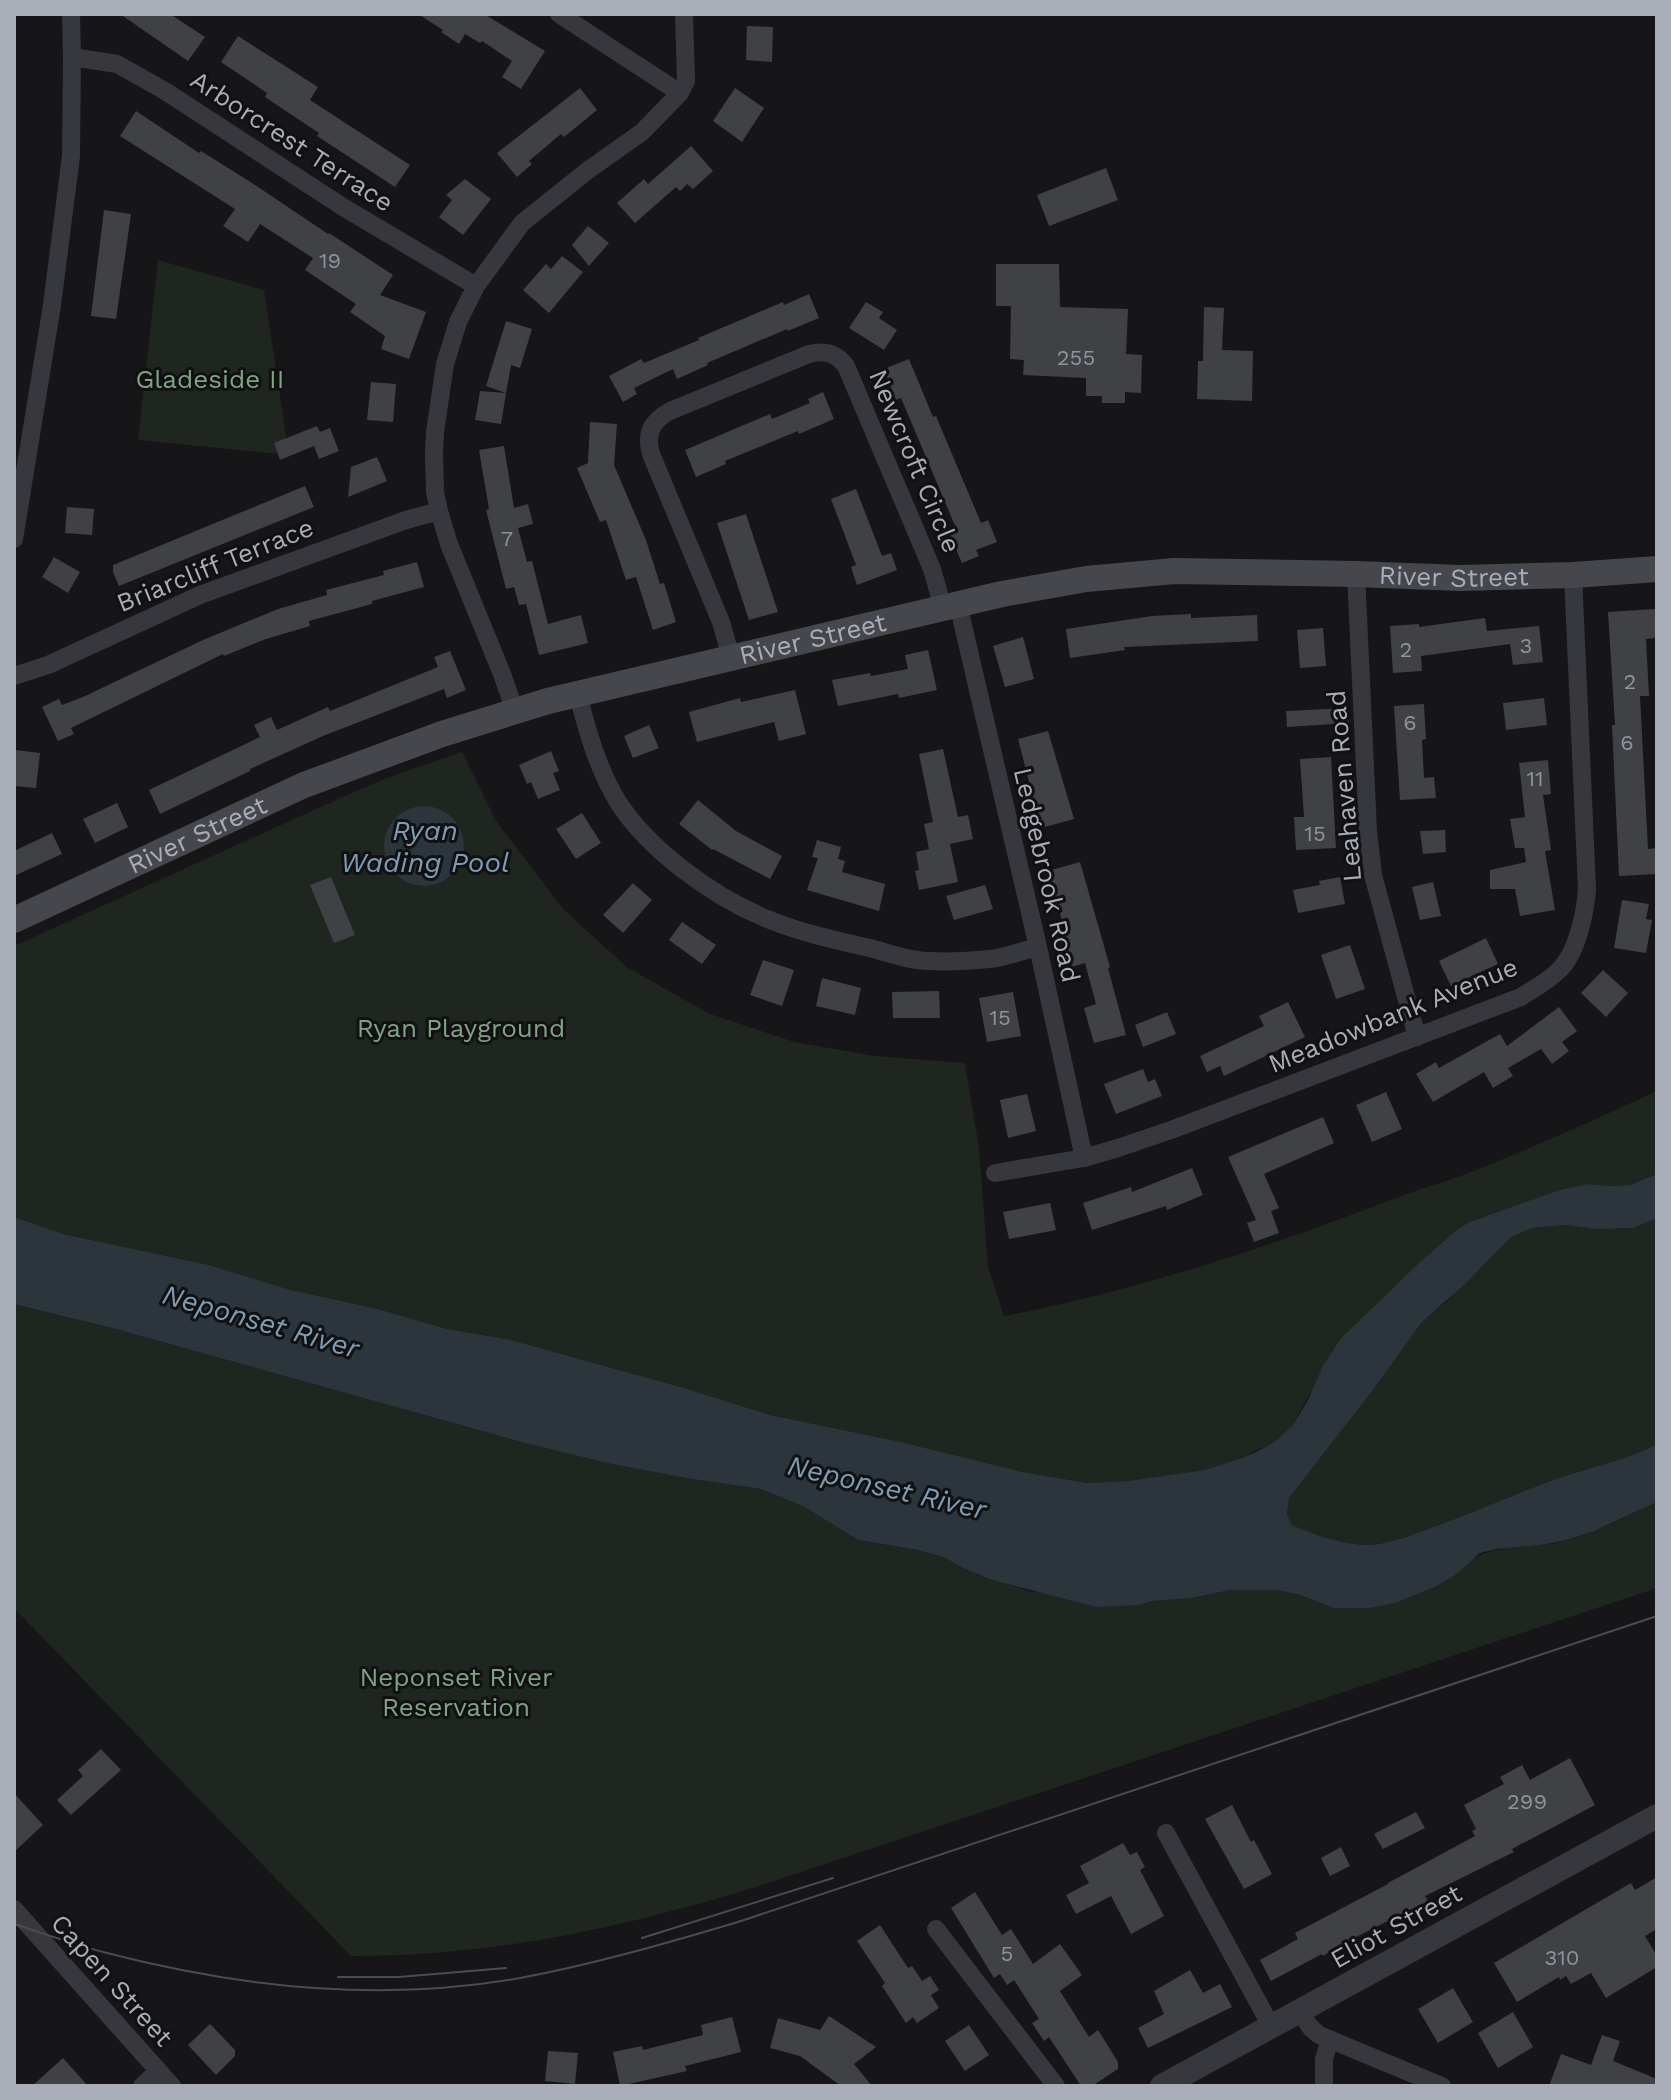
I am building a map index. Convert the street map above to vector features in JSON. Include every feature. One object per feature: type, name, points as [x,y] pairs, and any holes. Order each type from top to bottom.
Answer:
[{"type":"main road","name":"River Street","points":[[14,920],[304,785],[390,752],[578,694],[950,606],[1057,584],[1145,573],[1200,571],[1461,578],[1657,569]]},
{"type":"street","points":[[14,539],[52,305],[71,156],[71,14]]},
{"type":"street","points":[[559,14],[680,93]]},
{"type":"street","points":[[515,711],[449,544],[435,492],[435,432],[445,364],[458,322],[476,286],[522,223],[642,132],[680,93],[686,81],[684,14]]},
{"type":"street","name":"Arborcrest Terrace","points":[[72,57],[117,64],[165,91],[343,207],[476,286]]},
{"type":"street","name":"Newcroft Circle","points":[[731,657],[721,622],[651,454],[648,437],[655,421],[670,411],[809,354],[834,354],[846,366],[950,606]]},
{"type":"street","name":"Briarcliff Terrace","points":[[14,676],[48,665],[200,595],[406,520],[439,511]]},
{"type":"street","name":"Leahaven Road","points":[[1356,574],[1368,831],[1373,875],[1417,1037]]},
{"type":"street","name":"Meadowbank Avenue","points":[[995,1173],[1084,1158],[1171,1130],[1521,997],[1560,970],[1575,945],[1582,924],[1587,889],[1573,575]]},
{"type":"street","name":"Ledgebrook Road","points":[[950,606],[1038,947],[1084,1158]]},
{"type":"street","points":[[578,694],[601,769],[629,816],[671,859],[743,907],[812,934],[927,961],[991,959],[1038,947]]},
{"type":"street","name":"Eliot Street","points":[[1162,2086],[1657,1816]]},
{"type":"street","points":[[1166,1833],[1271,2026]]},
{"type":"street","name":"Capen Street","points":[[14,1909],[172,2086]]},
{"type":"street","points":[[936,1929],[1056,2086]]},
{"type":"street","points":[[1299,2011],[1319,2035],[1442,2086]]},
{"type":"street","points":[[1324,2086],[1324,2059],[1330,2039]]},
{"type":"street","points":[[142,2086],[158,2071]]},
{"type":"green space","name":"Gladeside II","points":[[158,260],[264,290],[289,455],[138,440]]},
{"type":"green space","name":"Ryan Playground","points":[[462,752],[496,821],[564,910],[628,968],[710,1014],[794,1042],[875,1056],[965,1063],[979,1147],[988,1267],[1004,1316],[1156,1279],[1306,1231],[1470,1173],[1657,1091],[1657,1174],[1630,1185],[1588,1184],[1484,1216],[1454,1232],[1341,1338],[1292,1426],[1273,1443],[1204,1470],[1088,1483],[1023,1472],[901,1442],[770,1415],[511,1340],[447,1329],[378,1309],[291,1290],[209,1265],[63,1234],[14,1217],[14,946],[356,791]]},
{"type":"green space","points":[[1657,1218],[1657,1444],[1384,1543],[1349,1543],[1292,1525],[1287,1514],[1289,1498],[1422,1322],[1511,1237],[1531,1228],[1565,1225],[1597,1229],[1633,1228]]},
{"type":"green space","name":"Neponset River Reservation","points":[[14,1304],[116,1329],[525,1443],[607,1463],[761,1489],[803,1506],[858,1540],[943,1557],[965,1569],[1028,1591],[1139,1605],[1230,1590],[1277,1590],[1334,1608],[1467,1563],[1489,1552],[1552,1544],[1576,1537],[1657,1502],[1657,1588],[709,1901],[558,1937],[507,1945],[403,1955],[351,1956],[14,1608]]},
{"type":"water","name":"Ryan Wading Pool","points":[[424,806],[439,809],[452,818],[461,831],[464,846],[461,861],[452,874],[439,883],[424,886],[409,883],[396,874],[387,861],[384,846],[387,831],[396,818],[409,809]]},
{"type":"water","name":"Neponset River","points":[[1657,1174],[1657,1218],[1633,1228],[1597,1229],[1565,1225],[1532,1228],[1511,1237],[1422,1322],[1289,1498],[1287,1514],[1292,1525],[1329,1539],[1359,1545],[1384,1543],[1657,1444],[1657,1502],[1594,1531],[1563,1541],[1480,1553],[1437,1586],[1395,1603],[1369,1608],[1334,1608],[1277,1590],[1230,1590],[1139,1605],[1097,1607],[996,1581],[943,1557],[858,1540],[803,1506],[761,1489],[607,1463],[525,1443],[116,1329],[14,1304],[14,1217],[63,1234],[209,1265],[291,1290],[378,1309],[447,1329],[511,1340],[770,1415],[901,1442],[1023,1472],[1088,1483],[1127,1481],[1204,1470],[1273,1443],[1292,1426],[1341,1338],[1420,1262],[1469,1222],[1560,1190],[1588,1184],[1630,1185]]},
{"type":"building","points":[[120,14],[170,14],[205,37],[188,61]]},
{"type":"building","points":[[418,14],[484,14],[545,51],[521,89],[502,77],[512,61],[465,34],[459,44]]},
{"type":"building","points":[[747,26],[773,27],[772,62],[746,60]]},
{"type":"building","points":[[238,36],[318,87],[310,100],[410,165],[395,187],[317,136],[319,133],[265,97],[267,93],[221,62]]},
{"type":"building","points":[[580,88],[597,110],[564,137],[561,134],[529,161],[532,164],[517,177],[497,153]]},
{"type":"building","points":[[735,88],[764,108],[742,142],[713,121]]},
{"type":"building","points":[[136,111],[393,275],[380,295],[426,312],[409,359],[381,349],[385,336],[350,312],[356,304],[305,270],[313,258],[260,224],[248,242],[223,226],[235,209],[120,136]]},
{"type":"building","points":[[691,146],[713,171],[693,189],[687,184],[680,191],[676,187],[635,223],[617,203],[644,179],[648,184]]},
{"type":"building","points":[[1106,168],[1118,200],[1049,226],[1037,195]]},
{"type":"building","points":[[465,179],[491,199],[463,235],[439,217],[452,200],[446,195]]},
{"type":"building","points":[[104,210],[131,214],[116,319],[91,316]]},
{"type":"building","points":[[588,226],[609,243],[589,266],[572,245]]},
{"type":"building","points":[[562,256],[583,272],[549,313],[523,290],[546,264],[551,269]]},
{"type":"building","points":[[996,264],[1059,264],[1060,307],[1128,309],[1126,354],[1142,355],[1141,393],[1125,392],[1125,403],[1102,403],[1102,396],[1086,396],[1086,378],[1023,375],[1024,360],[1010,359],[1011,306],[996,306]]},
{"type":"building","points":[[809,294],[819,318],[707,363],[677,379],[673,369],[634,388],[637,394],[623,402],[609,376],[641,359],[644,363],[783,302],[784,305]]},
{"type":"building","points":[[866,302],[883,312],[879,318],[897,330],[884,350],[849,328]]},
{"type":"building","points":[[1204,307],[1224,308],[1222,350],[1253,351],[1252,401],[1197,399],[1198,361],[1203,361]]},
{"type":"building","points":[[506,321],[532,329],[520,368],[511,365],[506,393],[486,386]]},
{"type":"building","points":[[909,359],[981,523],[988,520],[997,542],[976,550],[979,556],[962,563],[948,531],[956,528],[901,398],[896,400],[884,369]]},
{"type":"building","points":[[371,382],[396,384],[393,422],[367,420]]},
{"type":"building","points":[[480,391],[506,393],[501,424],[475,420]]},
{"type":"building","points":[[823,392],[834,419],[725,461],[726,464],[696,477],[685,450],[770,414],[772,419],[810,403],[808,399]]},
{"type":"building","points":[[590,422],[617,424],[614,465],[646,540],[660,584],[664,583],[676,622],[653,630],[636,577],[626,580],[606,520],[600,522],[577,468],[588,463]]},
{"type":"building","points":[[317,426],[320,432],[330,428],[339,451],[319,459],[314,446],[280,460],[274,443]]},
{"type":"building","points":[[504,446],[514,508],[528,504],[533,524],[518,528],[527,562],[532,561],[548,624],[581,615],[588,643],[539,655],[526,604],[519,605],[514,587],[506,589],[486,510],[489,509],[479,450]]},
{"type":"building","points":[[377,457],[387,481],[348,497],[351,467]]},
{"type":"building","points":[[305,486],[314,507],[119,586],[113,565]]},
{"type":"building","points":[[856,489],[882,556],[891,553],[897,570],[857,585],[851,567],[856,565],[831,499]]},
{"type":"building","points":[[67,507],[94,509],[92,535],[65,533]]},
{"type":"building","points":[[746,514],[778,612],[749,620],[717,523]]},
{"type":"building","points":[[54,557],[80,572],[68,593],[42,577]]},
{"type":"building","points":[[417,562],[424,587],[309,621],[310,626],[223,654],[71,728],[74,734],[58,741],[42,707],[59,699],[62,705],[83,697],[203,640],[278,609],[327,595],[326,590],[384,575],[383,571]]},
{"type":"building","points":[[1655,609],[1656,638],[1646,639],[1649,696],[1640,696],[1648,849],[1657,848],[1657,874],[1619,876],[1608,612]]},
{"type":"building","points":[[1191,614],[1191,618],[1257,615],[1258,641],[1124,647],[1125,650],[1070,658],[1066,629],[1152,616]]},
{"type":"building","points":[[1485,618],[1487,631],[1539,626],[1543,662],[1513,665],[1510,644],[1421,656],[1422,671],[1393,673],[1390,626],[1419,624],[1419,627]]},
{"type":"building","points":[[1323,628],[1326,666],[1300,668],[1297,630]]},
{"type":"building","points":[[1023,637],[1034,679],[1005,687],[993,646]]},
{"type":"building","points":[[928,650],[937,690],[838,706],[832,680],[908,669],[905,655]]},
{"type":"building","points":[[450,651],[466,690],[447,698],[444,689],[323,736],[160,814],[149,790],[260,737],[254,725],[271,717],[277,730],[328,707],[330,711],[438,667],[434,657]]},
{"type":"building","points":[[795,690],[806,734],[779,741],[774,722],[697,742],[689,712],[740,698],[741,702]]},
{"type":"building","points":[[1544,698],[1547,725],[1506,730],[1503,703]]},
{"type":"building","points":[[1424,704],[1424,778],[1434,777],[1436,798],[1400,800],[1394,706]]},
{"type":"building","points":[[1348,708],[1349,723],[1287,727],[1286,711]]},
{"type":"building","points":[[649,725],[659,748],[633,758],[624,736]]},
{"type":"building","points":[[1048,731],[1074,819],[1041,828],[1018,739]]},
{"type":"building","points":[[943,749],[958,817],[968,815],[973,839],[950,844],[958,882],[919,890],[915,871],[919,870],[916,852],[929,849],[924,824],[933,822],[919,754]]},
{"type":"building","points":[[16,750],[40,753],[36,788],[14,786]]},
{"type":"building","points":[[551,751],[559,771],[553,773],[560,790],[538,799],[519,765]]},
{"type":"building","points":[[1331,757],[1336,848],[1296,850],[1294,817],[1304,817],[1300,759]]},
{"type":"building","points":[[1548,760],[1551,794],[1543,795],[1551,850],[1545,851],[1555,910],[1520,916],[1515,889],[1490,889],[1490,870],[1526,862],[1524,848],[1515,848],[1510,819],[1525,817],[1519,763]]},
{"type":"building","points":[[698,800],[736,831],[782,856],[770,879],[712,850],[679,824]]},
{"type":"building","points":[[117,803],[128,827],[95,843],[83,819]]},
{"type":"building","points":[[582,813],[601,843],[576,859],[556,829]]},
{"type":"building","points":[[1445,830],[1446,852],[1423,854],[1420,831]]},
{"type":"building","points":[[52,833],[62,854],[14,876],[14,851]]},
{"type":"building","points":[[817,840],[841,847],[838,859],[845,861],[842,872],[885,884],[879,911],[807,890],[818,858],[812,857]]},
{"type":"building","points":[[1080,862],[1126,1035],[1094,1043],[1084,1008],[1096,1004],[1085,963],[1072,967],[1048,871]]},
{"type":"building","points":[[331,877],[355,935],[334,943],[310,885]]},
{"type":"building","points":[[1340,877],[1345,904],[1298,913],[1293,890]]},
{"type":"building","points":[[1433,882],[1441,916],[1420,920],[1412,887]]},
{"type":"building","points":[[633,883],[652,900],[623,933],[603,915]]},
{"type":"building","points":[[985,885],[993,909],[954,920],[946,896]]},
{"type":"building","points":[[1622,900],[1649,904],[1646,919],[1652,920],[1646,953],[1614,948]]},
{"type":"building","points":[[682,922],[716,945],[702,964],[669,940]]},
{"type":"building","points":[[1486,938],[1498,964],[1451,986],[1439,961]]},
{"type":"building","points":[[1350,945],[1365,989],[1336,999],[1321,955]]},
{"type":"building","points":[[763,960],[794,970],[782,1006],[750,995]]},
{"type":"building","points":[[1603,970],[1628,993],[1606,1017],[1581,993]]},
{"type":"building","points":[[822,978],[861,988],[855,1015],[816,1006]]},
{"type":"building","points":[[939,991],[940,1018],[893,1018],[892,992]]},
{"type":"building","points":[[1013,992],[1021,1036],[987,1042],[979,998]]},
{"type":"building","points":[[1288,1002],[1305,1037],[1224,1076],[1220,1066],[1207,1072],[1200,1056],[1264,1026],[1259,1016]]},
{"type":"building","points":[[1559,1007],[1577,1031],[1562,1042],[1569,1051],[1552,1064],[1541,1049],[1508,1068],[1513,1076],[1493,1088],[1484,1072],[1433,1102],[1416,1074],[1436,1062],[1439,1068],[1500,1034],[1507,1046]]},
{"type":"building","points":[[1167,1012],[1176,1034],[1143,1047],[1135,1025]]},
{"type":"building","points":[[1143,1069],[1148,1082],[1155,1079],[1162,1096],[1116,1114],[1104,1084]]},
{"type":"building","points":[[1386,1092],[1402,1129],[1372,1142],[1356,1105]]},
{"type":"building","points":[[1027,1094],[1036,1131],[1008,1138],[1000,1100]]},
{"type":"building","points":[[1323,1117],[1334,1143],[1264,1174],[1279,1208],[1271,1211],[1279,1233],[1254,1242],[1247,1223],[1256,1220],[1228,1157]]},
{"type":"building","points":[[1192,1168],[1203,1195],[1167,1210],[1166,1206],[1092,1230],[1083,1203],[1131,1187],[1132,1192]]},
{"type":"building","points":[[1050,1203],[1056,1230],[1009,1239],[1003,1212]]},
{"type":"building","points":[[101,1749],[121,1770],[71,1815],[57,1800],[83,1776],[78,1770]]},
{"type":"building","points":[[1570,1758],[1595,1805],[1512,1849],[1514,1852],[1425,1896],[1428,1901],[1271,1981],[1260,1960],[1298,1939],[1295,1933],[1475,1836],[1472,1831],[1476,1829],[1464,1805],[1504,1784],[1500,1777],[1522,1765],[1530,1780]]},
{"type":"building","points":[[14,1793],[43,1825],[14,1852]]},
{"type":"building","points":[[1232,1805],[1272,1874],[1244,1889],[1205,1819]]},
{"type":"building","points":[[1416,1812],[1425,1828],[1383,1849],[1374,1834]]},
{"type":"building","points":[[1123,1843],[1130,1855],[1137,1852],[1145,1867],[1140,1870],[1164,1916],[1131,1934],[1111,1896],[1076,1914],[1066,1895],[1089,1883],[1080,1866]]},
{"type":"building","points":[[1341,1847],[1350,1866],[1330,1876],[1321,1858]]},
{"type":"building","points":[[1657,1877],[1657,1929],[1645,1936],[1657,1956],[1657,1967],[1606,1998],[1591,1973],[1571,1984],[1566,1976],[1560,1980],[1559,1977],[1517,2002],[1494,1963],[1631,1883],[1635,1890]]},
{"type":"building","points":[[975,1892],[1002,1935],[1011,1929],[1033,1964],[1060,1944],[1082,1975],[1060,1991],[1089,2037],[1098,2030],[1118,2062],[1118,2069],[1092,2086],[1081,2086],[1049,2037],[1044,2041],[1032,2023],[1039,2019],[1014,1980],[1007,1985],[1000,1974],[994,1978],[951,1908]]},
{"type":"building","points":[[880,1925],[908,1968],[912,1966],[922,1981],[930,1976],[939,1990],[931,1995],[939,2008],[917,2023],[913,2017],[906,2023],[882,1986],[885,1983],[857,1941]]},
{"type":"building","points":[[1190,1970],[1203,1993],[1220,1984],[1232,2007],[1148,2048],[1138,2028],[1164,2014],[1154,1991]]},
{"type":"building","points":[[1453,1988],[1473,2022],[1438,2043],[1418,2009]]},
{"type":"building","points":[[1513,2012],[1533,2047],[1498,2068],[1478,2033]]},
{"type":"building","points":[[829,2016],[876,2047],[854,2064],[872,2086],[841,2086],[800,2056],[770,2048],[778,2018],[820,2030]]},
{"type":"building","points":[[732,2017],[741,2052],[685,2066],[687,2071],[620,2086],[613,2052],[642,2046],[643,2050],[703,2035],[701,2025]]},
{"type":"building","points":[[210,2024],[235,2050],[235,2056],[216,2075],[188,2045]]},
{"type":"building","points":[[969,2025],[989,2055],[965,2071],[945,2041]]},
{"type":"building","points":[[1602,2035],[1620,2041],[1613,2061],[1657,2079],[1657,2086],[1549,2086],[1561,2054],[1591,2065]]},
{"type":"building","points":[[548,2051],[578,2053],[575,2084],[545,2081]]},
{"type":"building","points":[[63,2058],[88,2086],[32,2086]]},
{"type":"tram line","points":[[14,1924],[157,1965],[258,1982],[361,1990],[464,1986],[515,1979],[599,1961],[738,1922],[1657,1616]]},
{"type":"tram line","points":[[642,1938],[833,1878]]},
{"type":"tram line","points":[[338,1977],[399,1977],[506,1968]]}]
